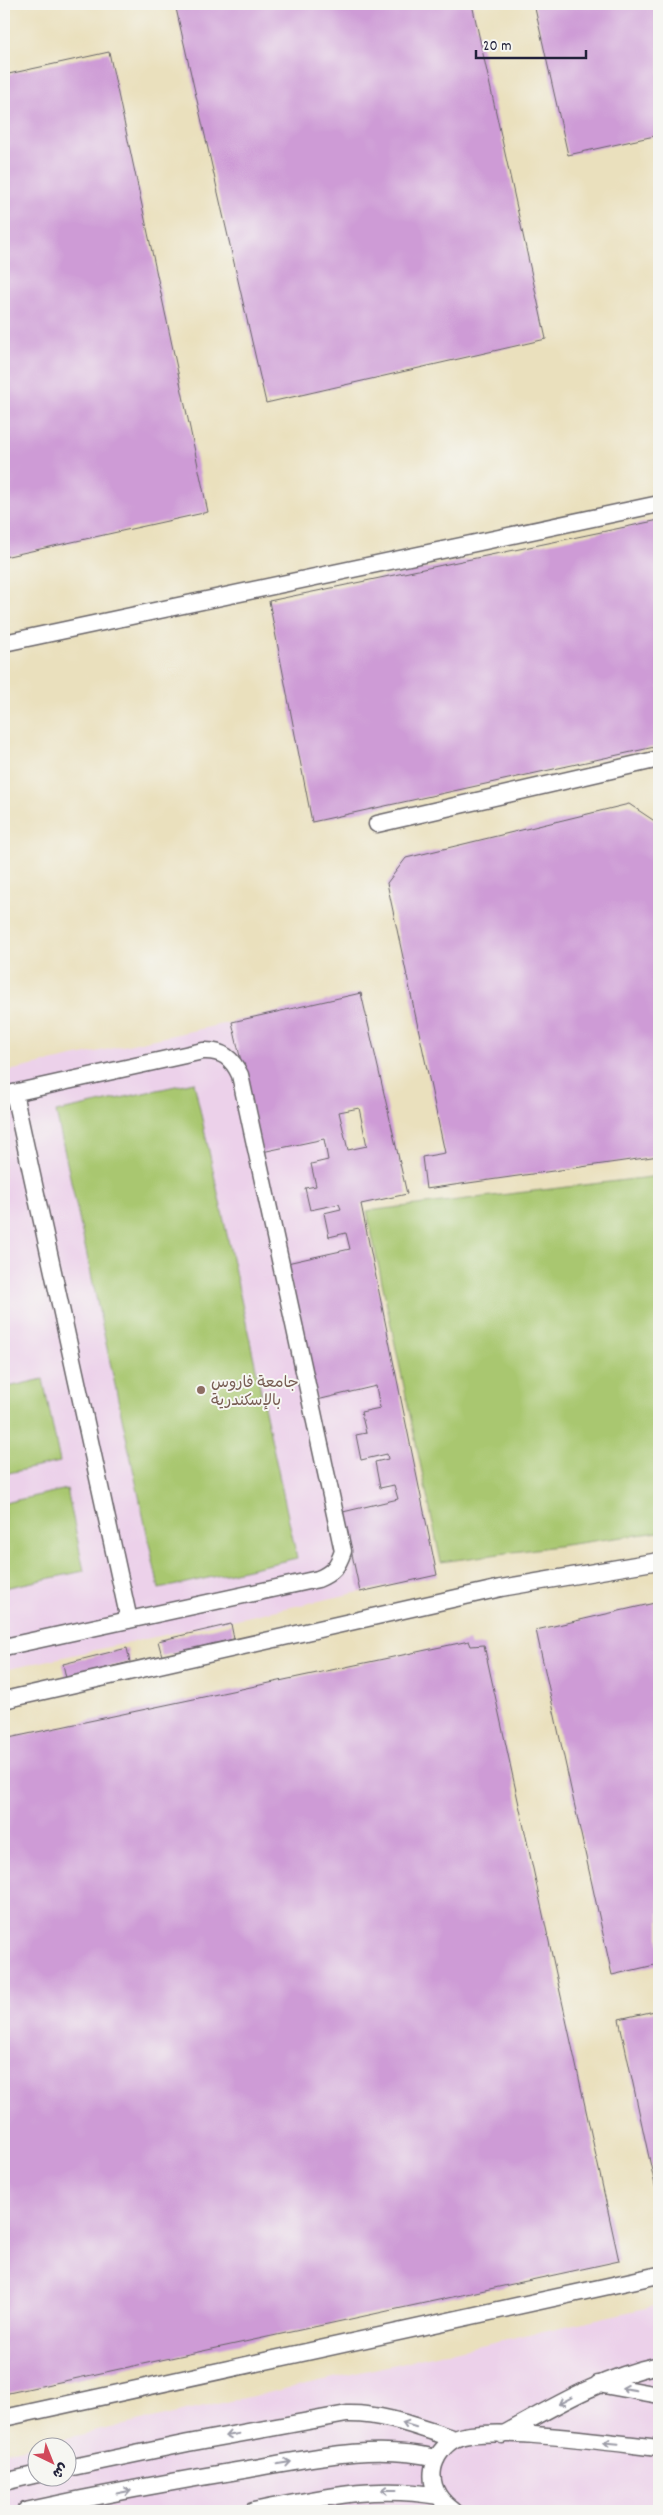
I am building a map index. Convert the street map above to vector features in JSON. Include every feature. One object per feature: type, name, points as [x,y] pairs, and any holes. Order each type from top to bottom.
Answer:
[{"type":"lane","points":[[4,643],[659,504]]},
{"type":"lane","points":[[378,824],[659,759]]},
{"type":"lane","points":[[4,1647],[129,1620],[318,1579],[331,1574],[339,1563],[344,1551],[240,1074],[230,1058],[222,1053],[204,1051],[9,1094],[129,1620]]},
{"type":"lane","points":[[4,1700],[501,1588],[659,1561]]},
{"type":"lane","points":[[4,2418],[659,2275]]},
{"type":"lane","points":[[502,2435],[598,2384],[631,2372],[659,2365]]},
{"type":"lane","points":[[598,2384],[659,2395]]},
{"type":"lane","points":[[78,2466],[188,2442],[347,2414],[391,2419],[455,2439]]},
{"type":"lane","points":[[454,2511],[438,2496],[433,2482],[433,2469],[444,2446],[455,2439],[475,2434],[502,2435],[659,2448]]},
{"type":"lane","points":[[25,2511],[198,2477],[350,2452],[395,2451],[437,2458]]},
{"type":"lane","points":[[4,2482],[28,2476]]},
{"type":"lane","points":[[253,2511],[372,2490],[415,2491],[438,2496]]},
{"type":"shaded area","name":"جامعة فاروس بالإسكندرية","points":[[314,1004],[361,1204],[437,1575],[4,1670],[4,1072]]},
{"type":"shaded area","points":[[659,2305],[659,2511],[4,2511],[4,2452],[28,2447],[28,2488],[78,2488],[78,2438],[66,2438]]},
{"type":"green space","points":[[194,1082],[297,1558],[159,1589],[56,1112]]},
{"type":"green space","points":[[659,1176],[659,1532],[441,1562],[367,1211]]},
{"type":"green space","points":[[43,1379],[60,1462],[4,1474],[4,1388]]},
{"type":"green space","points":[[67,1489],[84,1571],[4,1588],[4,1503]]},
{"type":"building","points":[[175,4],[472,4],[546,339],[266,403]]},
{"type":"building","points":[[534,4],[659,4],[659,135],[568,155]]},
{"type":"building","points":[[109,52],[208,512],[4,557],[4,75]]},
{"type":"building","points":[[659,520],[659,746],[312,822],[269,601]]},
{"type":"building","points":[[629,804],[659,824],[659,1156],[426,1189],[422,1157],[445,1153],[387,883],[406,858]]},
{"type":"building","points":[[361,993],[407,1194],[361,1204],[437,1575],[360,1592],[343,1512],[398,1499],[394,1485],[380,1488],[375,1462],[388,1459],[387,1454],[361,1460],[356,1435],[366,1433],[361,1412],[380,1408],[376,1386],[317,1400],[287,1263],[350,1249],[346,1233],[329,1237],[324,1213],[341,1209],[339,1204],[310,1210],[305,1188],[316,1186],[311,1164],[328,1160],[324,1139],[262,1152],[232,1022]],"holes":[[[359,1108],[367,1146],[348,1150],[339,1112]]]},
{"type":"building","points":[[659,1602],[659,1964],[612,1975],[536,1630]]},
{"type":"building","points":[[231,1624],[234,1639],[162,1656],[158,1641]]},
{"type":"building","points":[[469,1641],[471,1646],[484,1645],[619,2261],[4,2394],[4,1739]]},
{"type":"building","points":[[127,1648],[130,1662],[66,1678],[63,1664]]},
{"type":"building","points":[[659,2010],[659,2199],[658,2199],[619,2019]]},
{"type":"place","name":"جامعة فاروس بالإسكندرية","points":[[201,1390]]}]
